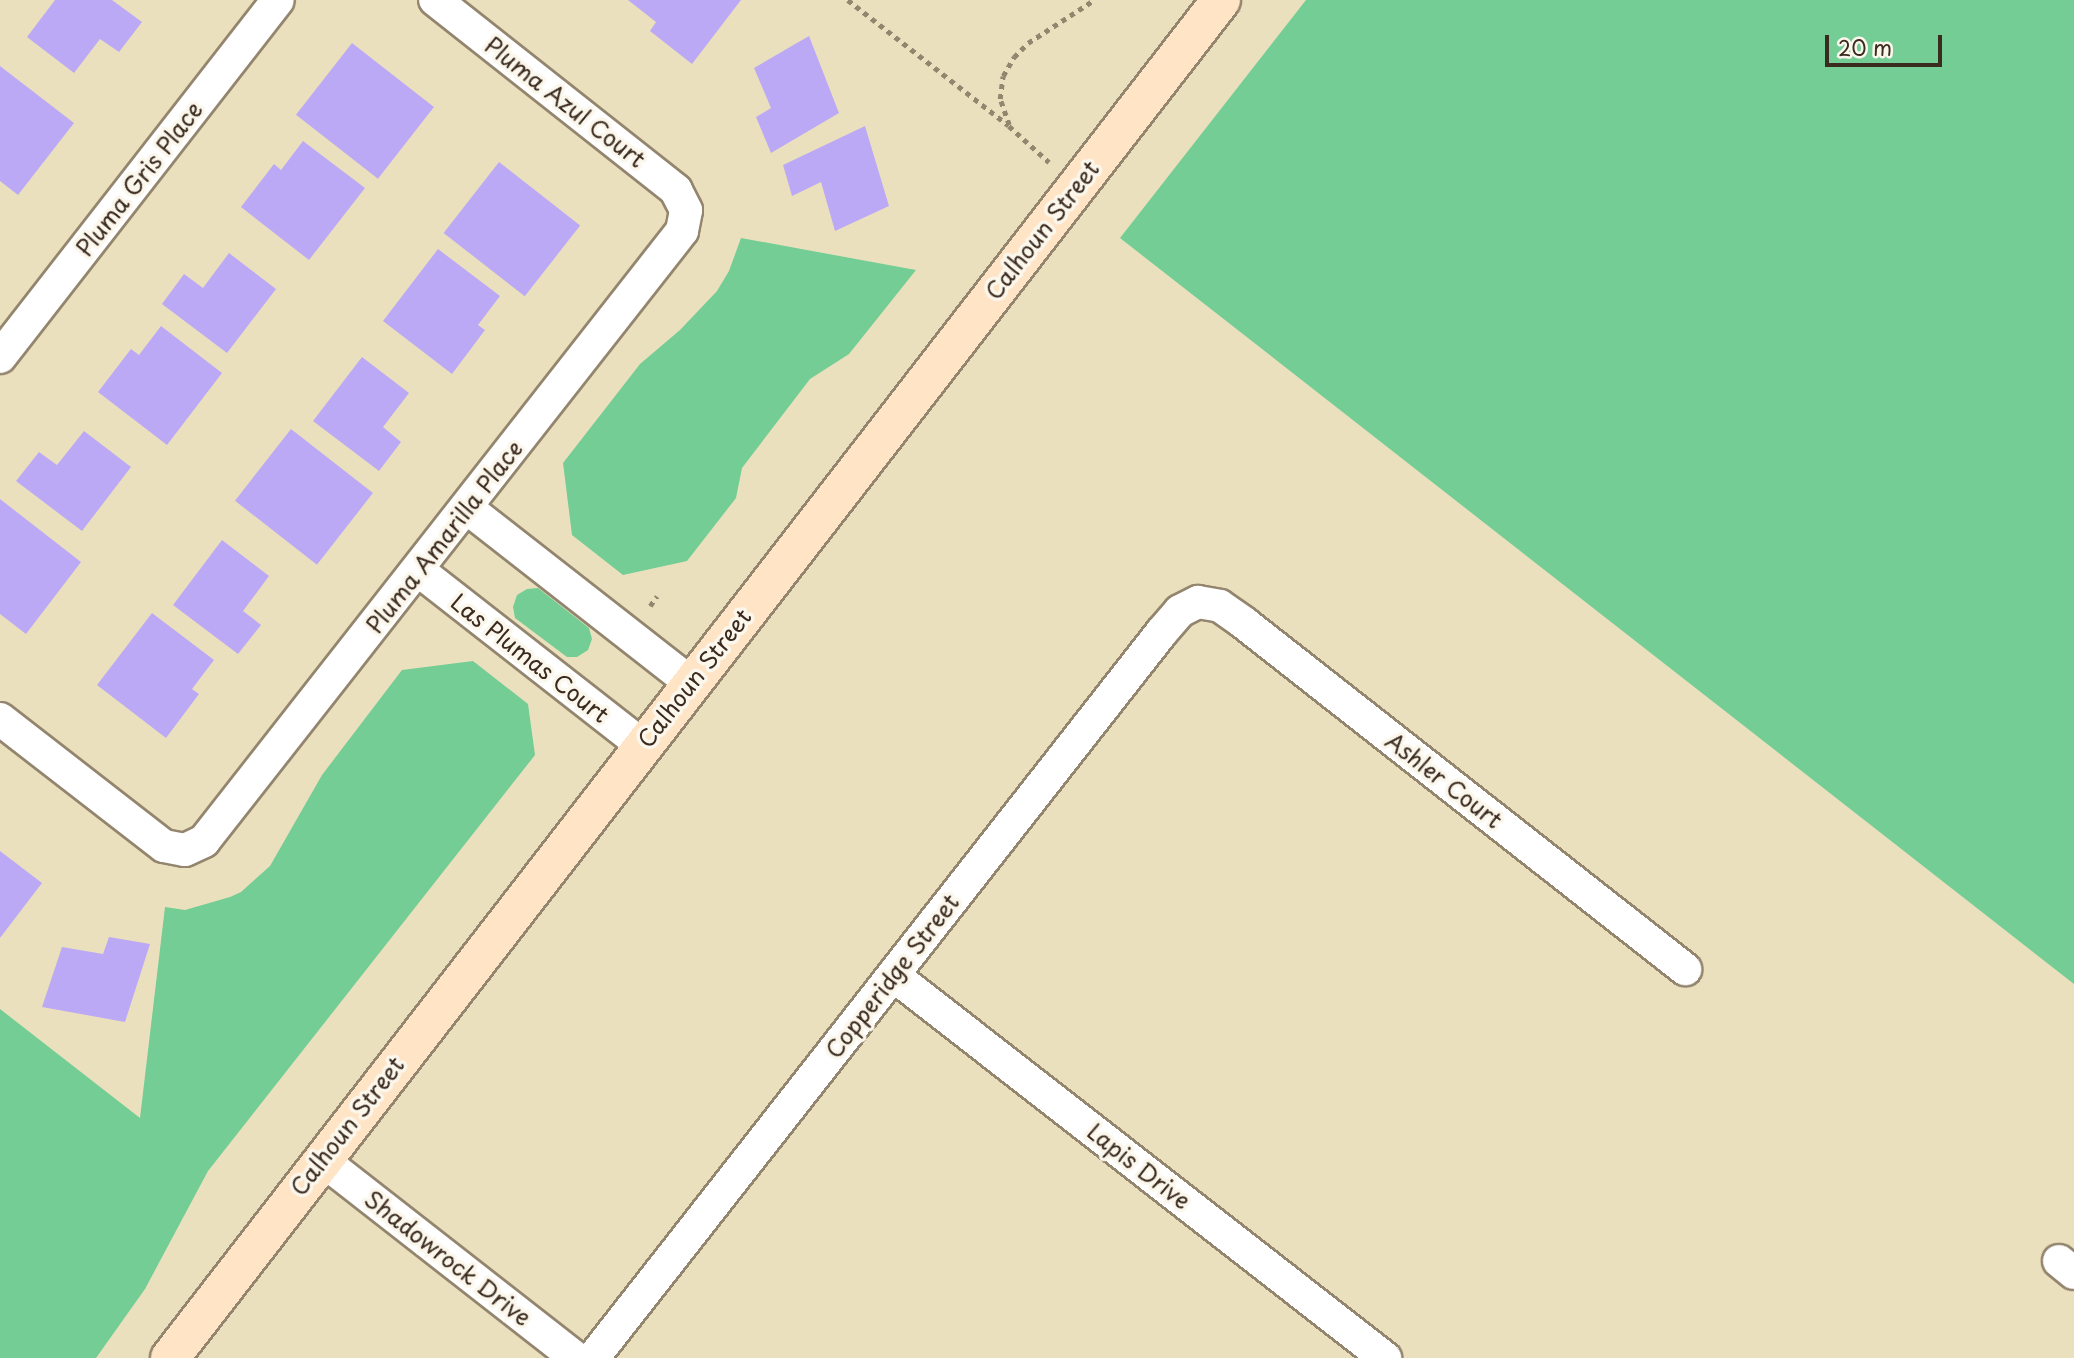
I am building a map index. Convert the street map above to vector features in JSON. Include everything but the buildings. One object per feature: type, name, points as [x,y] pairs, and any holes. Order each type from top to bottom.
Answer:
[{"type":"street","name":"Pluma Gris Place","points":[[0,357],[278,0]]},
{"type":"street","name":"Pluma Azul Court","points":[[435,0],[662,178],[676,190],[686,211]]},
{"type":"street","name":"Calhoun Street","points":[[170,1358],[321,1159],[1221,0]]},
{"type":"street","name":"Pluma Amarilla Place","points":[[0,719],[164,846],[186,850],[204,841],[224,819],[665,255],[682,231],[686,211]]},
{"type":"street","points":[[467,508],[691,683]]},
{"type":"street","name":"Las Plumas Court","points":[[418,570],[642,745]]},
{"type":"street","name":"Ashler Court","points":[[1199,602],[1220,606],[1244,623],[1685,969]]},
{"type":"street","name":"Copperidge Street","points":[[593,1358],[1161,633],[1180,611],[1199,602]]},
{"type":"street","name":"Lapis Drive","points":[[893,975],[1385,1358]]},
{"type":"street","name":"Shadowrock Drive","points":[[321,1159],[576,1358]]},
{"type":"path","points":[[848,0],[1009,126],[1025,143],[1078,184]]},
{"type":"path","points":[[1009,126],[1000,99],[1003,76],[1014,57],[1028,43],[1094,0]]},
{"type":"green space","points":[[1306,0],[2074,0],[2074,984],[1120,238]]},
{"type":"green space","points":[[741,238],[916,270],[849,354],[810,379],[742,468],[736,498],[687,561],[623,575],[572,535],[563,463],[640,364],[680,330],[717,291],[729,271]]},
{"type":"green space","points":[[538,588],[589,628],[592,639],[588,650],[577,657],[567,657],[515,618],[513,607],[517,595],[527,589]]},
{"type":"green space","points":[[473,661],[528,704],[535,755],[208,1171],[145,1289],[96,1358],[0,1358],[0,1009],[140,1118],[165,907],[185,910],[230,897],[241,892],[270,866],[322,775],[402,670]]}]
